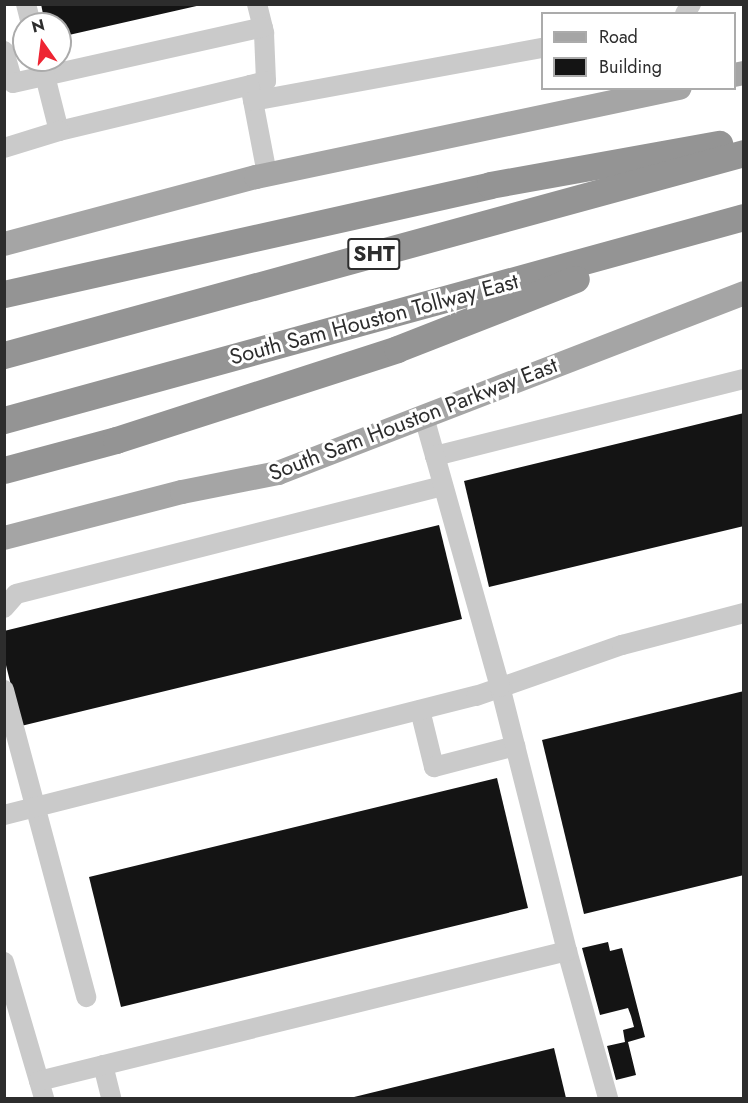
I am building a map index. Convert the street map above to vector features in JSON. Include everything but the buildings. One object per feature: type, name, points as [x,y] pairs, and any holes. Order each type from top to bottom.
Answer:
[{"type":"highway","points":[[4,294],[490,185],[744,139]]},
{"type":"highway","name":"SHT","points":[[4,355],[744,153]]},
{"type":"highway","name":"South Sam Houston Tollway East","points":[[8,419],[744,217]]},
{"type":"highway","points":[[15,468],[116,440],[397,349],[705,228]]},
{"type":"main road","points":[[4,244],[267,174],[670,90]]},
{"type":"main road","name":"South Sam Houston Parkway East","points":[[4,538],[182,492],[278,473],[744,293]]},
{"type":"street","points":[[252,93],[266,81],[263,27],[257,4]]},
{"type":"street","points":[[72,62],[263,27]]},
{"type":"street","points":[[4,148],[59,130],[252,93],[541,48]]},
{"type":"street","points":[[4,51],[9,84],[33,72]]},
{"type":"street","points":[[44,72],[59,130]]},
{"type":"street","points":[[252,93],[267,174]]},
{"type":"street","points":[[435,456],[744,379]]},
{"type":"street","points":[[424,417],[500,687],[567,951],[608,1098]]},
{"type":"street","points":[[4,608],[16,594],[443,486]]},
{"type":"street","points":[[4,815],[420,710],[500,687],[622,645],[744,613]]},
{"type":"street","points":[[4,690],[86,997]]},
{"type":"street","points":[[420,710],[434,767],[515,746]]},
{"type":"street","points":[[4,962],[9,997],[41,1090],[103,1065],[567,951]]},
{"type":"street","points":[[103,1065],[111,1098]]}]
